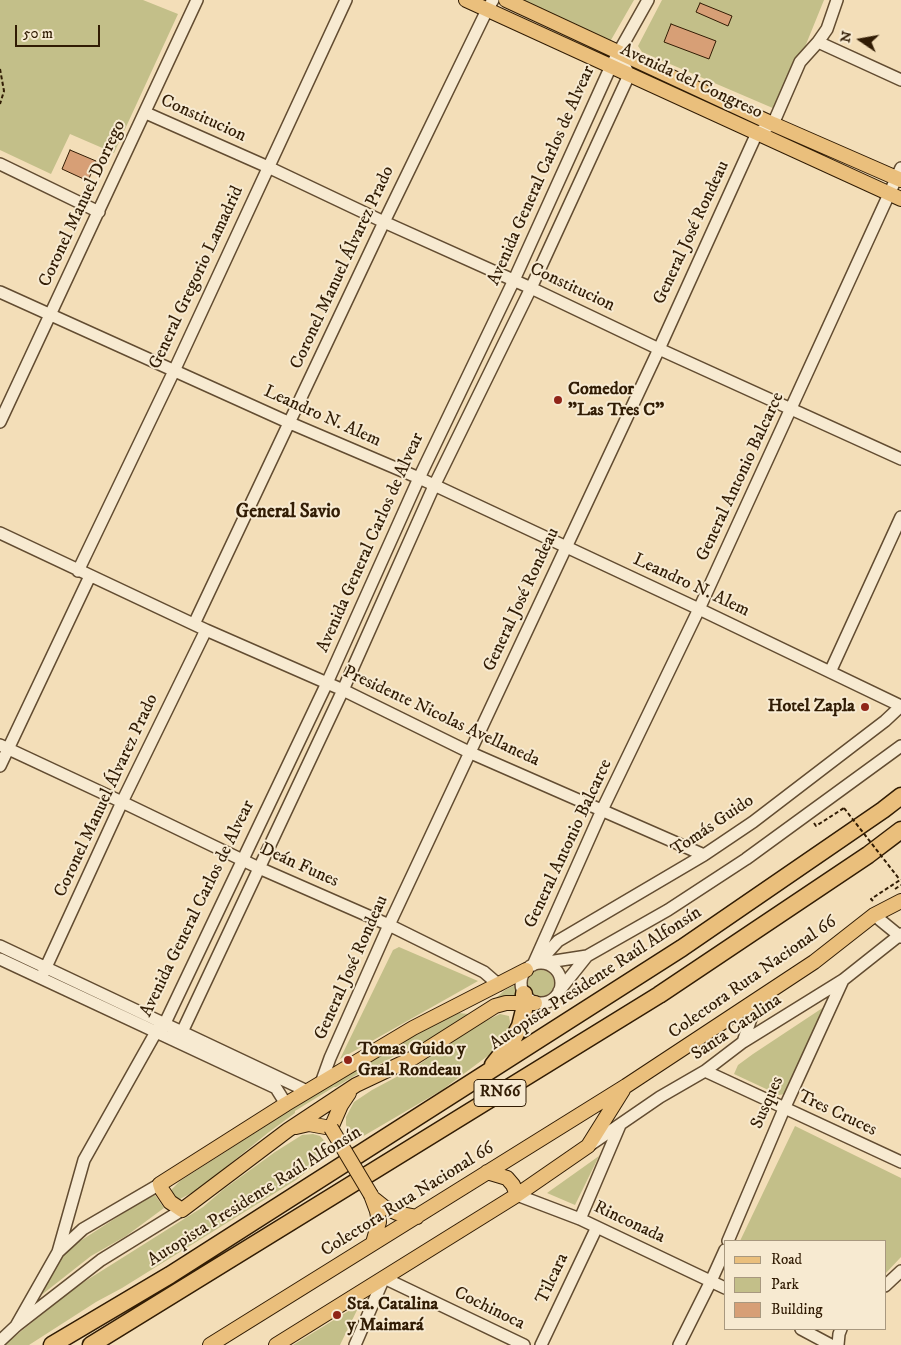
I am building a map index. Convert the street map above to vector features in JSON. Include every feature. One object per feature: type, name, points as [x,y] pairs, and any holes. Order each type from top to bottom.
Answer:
[{"type":"highway","name":"Autopista Presidente Raúl Alfonsín","points":[[52,1345],[170,1275],[478,1080],[682,948],[901,796]]},
{"type":"highway","name":"RN66","points":[[91,1345],[659,995],[868,855],[901,830]]},
{"type":"highway","points":[[478,1080],[512,1042],[520,1026],[528,1000]]},
{"type":"main road","name":"Avenida del Congreso","points":[[466,0],[490,5],[610,66],[895,196]]},
{"type":"main road","name":"Avenida del Congreso","points":[[506,0],[773,124],[899,176]]},
{"type":"main road","name":"Colectora Ruta Nacional 66","points":[[218,1343],[373,1243],[626,1086],[757,1001],[814,962],[874,909],[898,895]]},
{"type":"main road","points":[[528,1000],[495,1006],[413,1058],[356,1085],[288,1130],[182,1210],[165,1197],[160,1184],[286,1104],[414,1028],[535,966]]},
{"type":"main road","points":[[506,1003],[518,1014],[520,1026]]},
{"type":"main road","points":[[331,1128],[341,1105],[356,1085]]},
{"type":"main road","name":"Colectora Ruta Nacional 66","points":[[276,1345],[517,1195],[588,1146],[626,1086]]},
{"type":"main road","points":[[288,1130],[309,1124],[331,1128],[373,1197],[384,1207],[417,1217]]},
{"type":"main road","points":[[487,1172],[507,1178],[513,1185],[517,1195]]},
{"type":"main road","points":[[373,1197],[379,1222],[373,1243]]},
{"type":"street","name":"Coronel Manuel Dorrego","points":[[0,422],[146,113],[197,0]]},
{"type":"street","name":"General Gregorio Lamadrid","points":[[78,571],[174,371],[346,0]]},
{"type":"street","points":[[618,51],[648,0]]},
{"type":"street","points":[[757,133],[773,124],[800,62],[827,29],[837,0]]},
{"type":"street","name":"Coronel Manuel Álvarez Prado","points":[[194,624],[384,222],[490,5]]},
{"type":"street","points":[[818,42],[901,80]]},
{"type":"street","name":"Avenida General Carlos de Alvear","points":[[58,1252],[84,1160],[156,1032],[165,1023],[327,683],[419,478],[514,280],[618,51]]},
{"type":"street","name":"Avenida General Carlos de Alvear","points":[[179,1036],[342,690],[434,486],[531,288],[629,74],[618,51]]},
{"type":"street","name":"Constitucion","points":[[146,113],[268,167],[791,410],[901,459]]},
{"type":"street","name":"General José Rondeau","points":[[321,1083],[330,1058],[389,925],[659,349],[757,133]]},
{"type":"street","points":[[0,164],[99,212]]},
{"type":"street","name":"General Antonio Balcarce","points":[[535,966],[602,810],[699,609],[791,410],[895,196],[899,176]]},
{"type":"street","name":"Leandro N. Alem","points":[[0,292],[174,371],[419,478],[901,706]]},
{"type":"street","points":[[830,672],[901,517]]},
{"type":"street","name":"Presidente Nicolas Avellaneda","points":[[0,533],[206,630],[342,690],[471,753],[704,855]]},
{"type":"street","points":[[0,766],[4,747],[90,576]]},
{"type":"street","name":"Coronel Manuel Álvarez Prado","points":[[44,973],[122,802],[206,630]]},
{"type":"street","name":"Tomás Guido","points":[[535,966],[558,941],[704,855],[753,822],[885,721],[901,706]]},
{"type":"street","points":[[587,956],[552,1000],[541,1003],[528,1000],[521,982],[535,966],[587,956],[668,910],[746,859],[901,746]]},
{"type":"street","name":"Deán Funes","points":[[4,747],[259,868],[389,925],[484,972],[499,984]]},
{"type":"street","points":[[874,909],[900,936]]},
{"type":"street","name":"Santa Catalina","points":[[588,1146],[660,1097],[705,1071],[743,1042],[843,980],[900,936]]},
{"type":"street","points":[[0,946],[44,973],[156,1032],[179,1036],[307,1091]]},
{"type":"street","points":[[0,959],[44,973],[165,1023],[179,1036],[276,1088],[286,1104]]},
{"type":"street","points":[[535,966],[552,967],[558,973],[560,980],[559,991]]},
{"type":"street","name":"Susques","points":[[728,1240],[784,1109],[843,980]]},
{"type":"street","points":[[743,1042],[757,1001]]},
{"type":"street","name":"Tres Cruces","points":[[705,1071],[901,1162]]},
{"type":"street","points":[[580,1219],[620,1125]]},
{"type":"street","points":[[16,1326],[58,1252],[83,1229],[160,1184]]},
{"type":"street","name":"Rinconada","points":[[517,1195],[580,1219],[724,1288]]},
{"type":"street","points":[[0,1341],[16,1326],[101,1260],[182,1210]]},
{"type":"street","name":"Tilcara","points":[[541,1345],[597,1227]]},
{"type":"street","points":[[679,1345],[724,1252]]},
{"type":"street","points":[[886,1285],[901,1271]]},
{"type":"street","points":[[355,1345],[384,1278]]},
{"type":"street","name":"Cochinoca","points":[[384,1278],[524,1345]]},
{"type":"street","points":[[803,1330],[831,1345]]},
{"type":"street","points":[[838,1345],[841,1330]]},
{"type":"path","points":[[0,69],[4,91],[0,104]]},
{"type":"path","points":[[821,818],[813,823],[816,826],[844,808],[900,880],[871,899],[874,909]]},
{"type":"path","points":[[898,895],[901,885]]},
{"type":"green space","points":[[0,0],[143,0],[178,14],[114,153],[70,134],[51,174],[0,150]]},
{"type":"green space","points":[[517,0],[634,0],[611,40],[607,41]]},
{"type":"green space","points":[[662,0],[824,0],[781,106],[775,109],[642,52],[638,46]]},
{"type":"green space","points":[[399,947],[478,981],[340,1059],[393,950]]},
{"type":"green space","points":[[541,970],[550,974],[554,983],[550,992],[541,996],[532,992],[528,983],[532,974]]},
{"type":"green space","points":[[517,984],[517,995],[496,998],[505,990]]},
{"type":"green space","points":[[830,1003],[785,1094],[779,1095],[734,1074],[738,1065]]},
{"type":"green space","points":[[459,1013],[468,1014],[414,1050],[410,1047],[334,1087],[295,1111],[295,1113],[199,1189],[180,1199],[174,1197],[171,1192],[172,1189],[180,1181],[416,1033]]},
{"type":"green space","points":[[500,1014],[509,1016],[509,1028],[489,1055],[442,1090],[355,1141],[346,1125],[346,1117],[354,1102],[417,1066],[469,1029]]},
{"type":"green space","points":[[795,1126],[901,1178],[901,1257],[886,1273],[886,1240],[740,1240]]},
{"type":"green space","points":[[313,1134],[320,1136],[333,1150],[296,1180],[29,1345],[4,1345],[76,1287],[203,1207],[224,1189],[275,1152],[302,1135]]},
{"type":"green space","points":[[599,1156],[575,1205],[547,1193]]},
{"type":"green space","points":[[155,1195],[164,1208],[126,1236],[91,1256],[35,1300],[58,1259],[74,1245]]},
{"type":"green space","points":[[360,1304],[340,1345],[293,1345]]},
{"type":"building","points":[[700,3],[732,16],[728,26],[696,12]]},
{"type":"building","points":[[671,24],[716,41],[709,59],[664,42]]},
{"type":"building","points":[[70,150],[96,161],[88,181],[62,169]]},
{"type":"place","name":"Comedor \"Las Tres C\"","points":[[558,400]]},
{"type":"place","name":"Hotel Zapla","points":[[865,707]]},
{"type":"place","name":"Tomas Guido y Gral. Rondeau","points":[[348,1060]]},
{"type":"place","name":"Sta. Catalina y Maimará","points":[[337,1315]]},
{"type":"district","name":"General Savio","points":[[288,513]]}]
